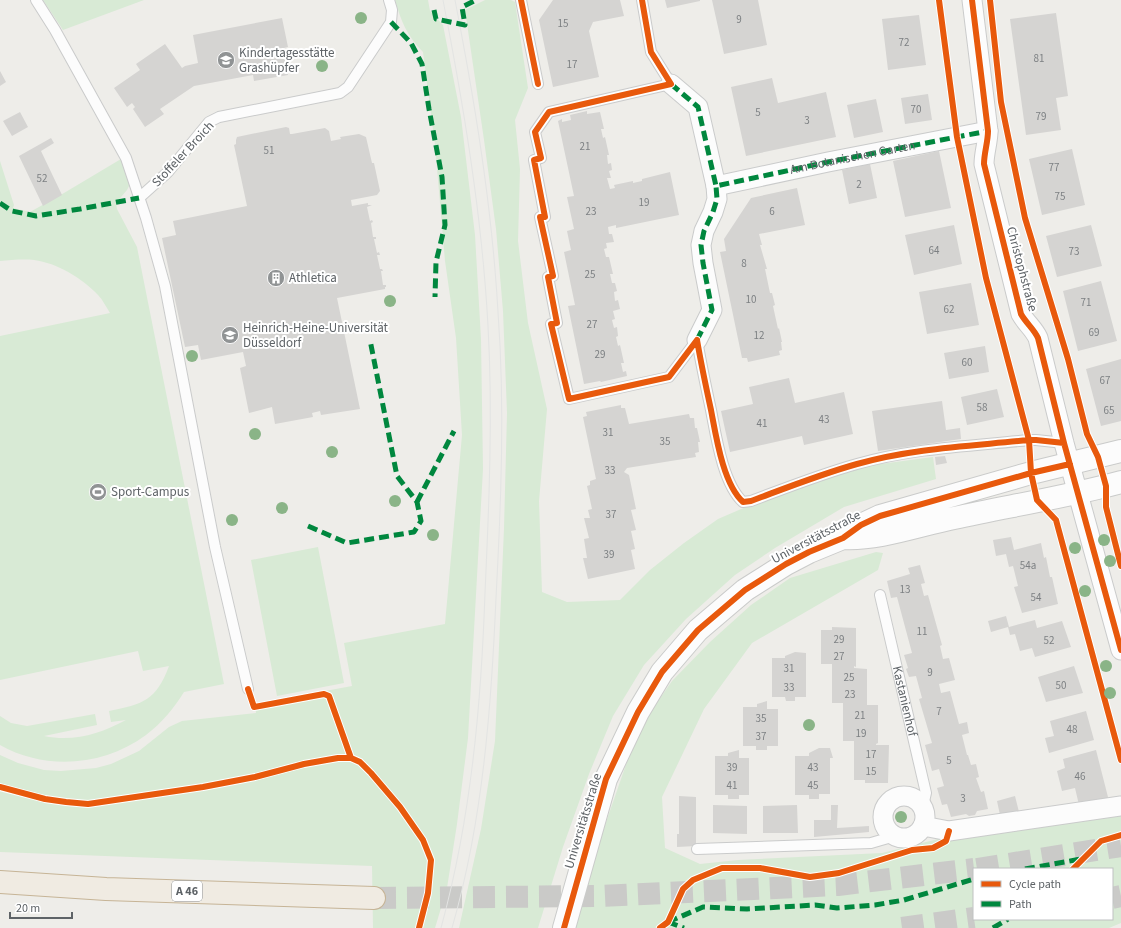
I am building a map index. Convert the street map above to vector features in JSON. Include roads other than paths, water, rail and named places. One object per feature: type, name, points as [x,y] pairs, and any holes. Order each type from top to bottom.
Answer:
[{"type":"highway","name":"A 46","points":[[0,882],[106,889],[374,898]]},
{"type":"street","name":"Christophstraße","points":[[972,0],[988,131],[988,142],[984,156],[984,164],[1021,314],[1024,321],[1034,330],[1038,338],[1064,443],[1121,650]]},
{"type":"street","points":[[671,84],[698,106],[716,186],[717,199],[704,231],[701,246],[712,310],[697,340]]},
{"type":"street","name":"Am Botanischen Garten","points":[[716,186],[828,162],[988,131]]},
{"type":"street","name":"Universitätsstraße","points":[[564,928],[606,779],[638,712],[662,672],[698,630],[746,590],[792,561],[809,552],[843,538],[861,525],[880,516],[1031,473],[1121,451]]},
{"type":"street","name":"Universitätsstraße","points":[[843,538],[856,539],[873,537],[953,518],[1121,482]]},
{"type":"street","points":[[923,806],[914,798],[908,796],[901,795],[890,801],[884,811],[884,823],[886,828],[895,836],[902,838],[914,835],[923,826],[949,831],[1121,806]]},
{"type":"street","name":"Kastanienhof","points":[[923,806],[925,820],[923,826]]},
{"type":"lane","name":"Stoffeler Broich","points":[[36,0],[55,30],[126,158],[139,198],[168,172],[209,122],[219,117],[340,93],[348,87],[391,22],[392,10],[389,0]]},
{"type":"lane","points":[[521,0],[538,84]]},
{"type":"lane","points":[[642,0],[651,52],[671,84],[549,112],[535,132],[541,158],[534,160],[545,217],[540,218],[553,276],[548,277],[557,323],[552,324],[569,399],[669,377],[697,340]]},
{"type":"lane","points":[[139,198],[165,286],[215,547],[248,689]]},
{"type":"lane","points":[[697,340],[724,465],[737,496],[743,502],[751,501],[811,478],[858,463],[897,455],[939,448],[1036,440],[1064,443]]},
{"type":"lane","name":"Kastanienhof","points":[[880,595],[926,793],[923,806]]},
{"type":"lane","points":[[697,849],[871,843],[895,836]]},
{"type":"tunnel","points":[[983,868],[1121,846]]},
{"type":"tunnel","points":[[374,898],[602,896],[838,885],[973,869]]},
{"type":"tunnel","points":[[1113,898],[1121,896]]},
{"type":"tunnel","points":[[902,928],[973,918]]},
{"type":"tram line","points":[[441,928],[460,845],[473,762],[481,678],[489,493],[490,426],[488,326],[477,203],[465,122],[443,0]]},
{"type":"tram line","points":[[452,928],[463,887],[471,847],[484,764],[494,640],[501,491],[502,419],[500,348],[492,233],[476,116],[455,0]]},
{"type":"place","name":"Kindertagesstätte Grashüpfer","points":[[226,60]]},
{"type":"place","name":"Athletica","points":[[276,278]]},
{"type":"place","name":"Heinrich-Heine-Universität Düsseldorf","points":[[230,335]]},
{"type":"place","name":"Sport-Campus","points":[[98,492]]}]
